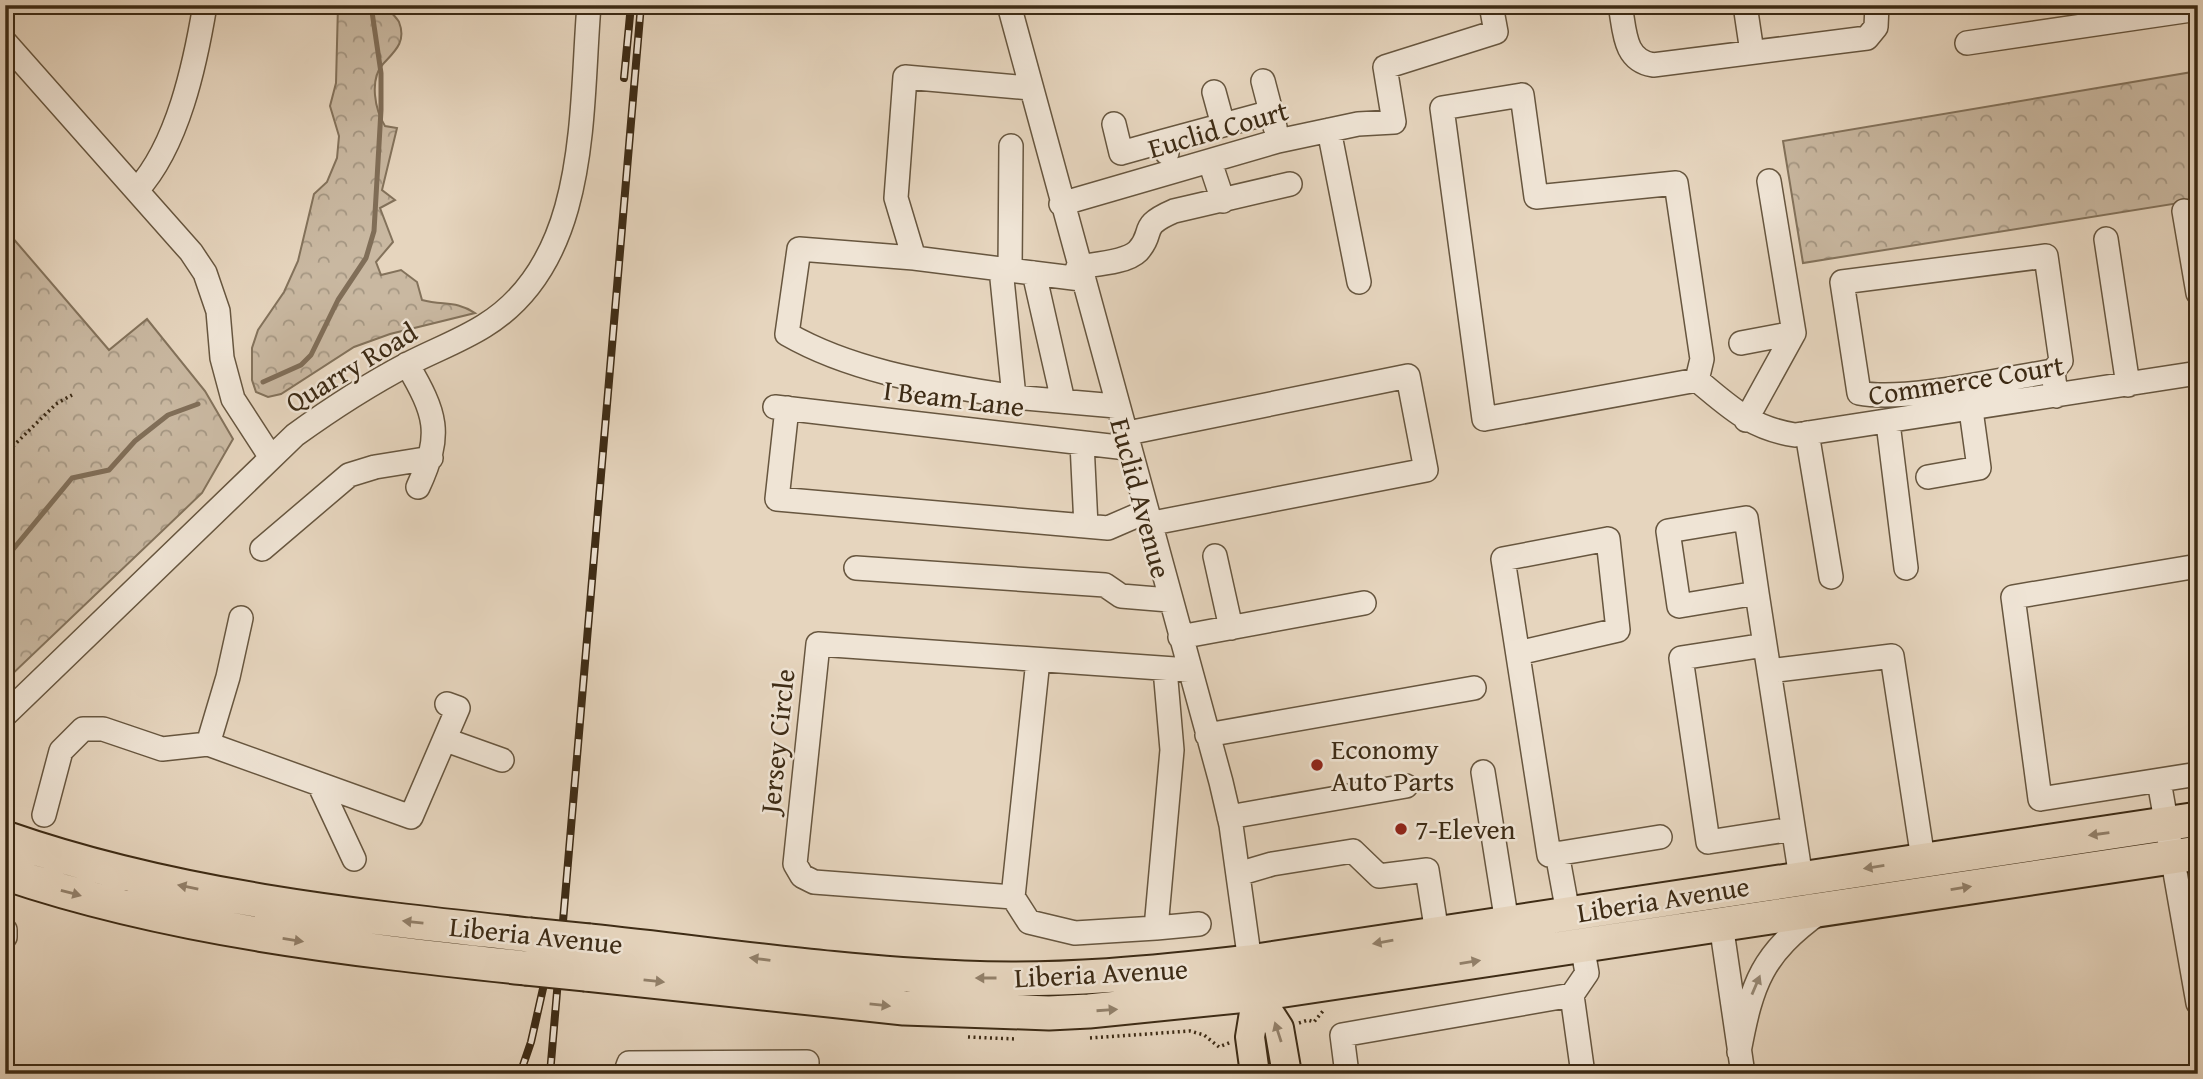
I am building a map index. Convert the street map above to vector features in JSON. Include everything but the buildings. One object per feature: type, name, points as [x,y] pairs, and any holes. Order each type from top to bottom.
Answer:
[{"type":"highway","name":"Liberia Avenue","points":[[5,838],[176,885],[362,917],[881,972],[965,978],[1055,978],[1144,974],[1250,962],[1923,859],[2184,838]]},
{"type":"highway","name":"Liberia Avenue","points":[[5,873],[105,902],[266,936],[354,949],[904,1008],[1036,1013],[1175,1004],[1257,994],[1721,924],[1825,908],[2184,838]]},
{"type":"main road","name":"Euclid Avenue","points":[[1250,962],[1257,994],[1279,1028],[1287,1074]]},
{"type":"main road","name":"Euclid Avenue","points":[[1255,1074],[1250,1037],[1257,994]]},
{"type":"street","points":[[137,190],[160,159],[169,141],[188,83],[205,5]]},
{"type":"street","name":"Quarry Road","points":[[5,715],[270,456],[330,409],[503,313],[542,267],[557,238],[570,195],[589,5]]},
{"type":"street","name":"Euclid Avenue","points":[[1009,5],[1229,817],[1250,962]]},
{"type":"street","name":"Euclid Court","points":[[1061,204],[1278,141],[1329,130],[1394,122],[1385,67],[1496,32],[1491,5]]},
{"type":"street","points":[[1620,5],[1628,45],[1636,59],[1643,64],[1653,65],[1867,38],[1876,27],[1877,5]]},
{"type":"street","points":[[1745,5],[1752,52]]},
{"type":"street","points":[[1967,43],[2198,9]]},
{"type":"street","points":[[5,42],[191,252],[205,273],[218,311],[222,358],[233,399],[270,456]]},
{"type":"street","points":[[914,258],[896,198],[905,77],[1030,88]]},
{"type":"street","points":[[1262,81],[1278,141]]},
{"type":"street","points":[[1214,92],[1223,125]]},
{"type":"street","points":[[1697,380],[1702,359],[1676,183],[1536,197],[1522,95],[1442,108],[1484,419],[1697,380],[1746,420],[1794,332],[1769,181]]},
{"type":"street","points":[[1114,124],[1121,153],[1271,112]]},
{"type":"street","points":[[1329,130],[1359,282]]},
{"type":"street","points":[[1164,141],[1172,173]]},
{"type":"street","points":[[1011,146],[1006,269],[1014,397]]},
{"type":"street","points":[[1210,162],[1223,201]]},
{"type":"street","points":[[1116,406],[1014,397],[933,384],[811,348],[787,334],[799,249],[914,258],[1034,273],[1080,273],[1130,256],[1139,250],[1147,228],[1156,219],[1174,211],[1290,184]]},
{"type":"street","points":[[2185,211],[2198,293]]},
{"type":"street","points":[[2106,239],[2128,384]]},
{"type":"street","points":[[2046,256],[2061,360],[2053,370],[1926,391],[1871,395],[1859,393],[1842,282],[2046,256]]},
{"type":"street","points":[[1034,273],[1063,401]]},
{"type":"street","points":[[1741,343],[1794,332]]},
{"type":"street","points":[[407,364],[434,418],[431,458],[418,487]]},
{"type":"street","points":[[2053,370],[2056,396]]},
{"type":"street","name":"Commerce Court","points":[[1746,420],[1774,431],[1807,433],[1971,410],[2198,373]]},
{"type":"street","name":"I Beam Lane","points":[[1086,526],[777,499],[781,408],[1082,443],[1125,441],[1408,376],[1426,470],[1146,518]]},
{"type":"street","points":[[1926,391],[1930,416]]},
{"type":"street","points":[[1928,477],[1979,468],[1971,410]]},
{"type":"street","points":[[1888,422],[1906,568]]},
{"type":"street","points":[[1807,433],[1831,577]]},
{"type":"street","points":[[1082,443],[1086,526],[1108,528],[1146,518]]},
{"type":"street","points":[[262,549],[349,475],[374,467],[431,458]]},
{"type":"street","points":[[1757,593],[1679,606],[1668,531],[1746,518],[1801,878]]},
{"type":"street","points":[[1518,653],[1618,630],[1608,539],[1503,559],[1549,855],[1660,837]]},
{"type":"street","points":[[1215,556],[1231,628]]},
{"type":"street","points":[[2198,566],[2013,597],[2040,799],[2198,775]]},
{"type":"street","points":[[856,568],[1105,584],[1121,596],[1169,600]]},
{"type":"street","points":[[1180,637],[1364,603]]},
{"type":"street","points":[[208,744],[228,677],[241,618]]},
{"type":"street","name":"Jersey Circle","points":[[1013,897],[814,882],[803,876],[795,864],[818,644],[1189,670]]},
{"type":"street","points":[[1765,645],[1681,658],[1708,842],[1793,829]]},
{"type":"street","points":[[1769,671],[1892,656],[1923,859]]},
{"type":"street","points":[[1038,660],[1013,897],[1029,922],[1075,933],[1199,924]]},
{"type":"street","points":[[1156,928],[1172,750],[1165,669]]},
{"type":"street","points":[[1207,735],[1474,688]]},
{"type":"street","points":[[44,815],[61,751],[83,729],[103,729],[162,749],[208,744],[411,817],[458,708],[447,704]]},
{"type":"street","points":[[446,740],[502,760]]},
{"type":"street","points":[[1483,772],[1507,923]]},
{"type":"street","points":[[2159,781],[2184,838],[2198,1003]]},
{"type":"street","points":[[319,784],[354,859]]},
{"type":"street","points":[[1229,817],[1406,786]]},
{"type":"street","points":[[1238,874],[1272,864],[1353,851],[1379,876],[1427,870],[1437,933]]},
{"type":"street","points":[[1557,853],[1568,914]]},
{"type":"street","points":[[1741,1063],[1751,997],[1768,959],[1789,935],[1825,908]]},
{"type":"street","points":[[1721,924],[1741,1063]]},
{"type":"street","points":[[5,930],[5,937]]},
{"type":"street","points":[[1582,945],[1587,973],[1572,995],[1583,1074]]},
{"type":"street","points":[[1348,1074],[1342,1035],[1572,995]]},
{"type":"street","points":[[625,1074],[628,1063],[807,1062],[807,1074]]},
{"type":"path","points":[[5,454],[56,404],[72,395]]},
{"type":"path","points":[[1308,1020],[1314,1022]]},
{"type":"green space","points":[[338,5],[386,5],[398,20],[401,29],[398,46],[383,64],[375,86],[376,104],[381,119],[385,126],[397,128],[382,190],[395,200],[380,208],[393,242],[376,262],[381,275],[401,270],[417,282],[422,300],[455,305],[475,313],[390,334],[354,347],[281,394],[268,397],[256,392],[252,380],[252,348],[258,330],[284,292],[298,261],[314,194],[327,182],[337,158],[339,136],[330,106],[336,83]]},
{"type":"green space","points":[[2198,71],[2198,200],[1803,263],[1783,141]]},
{"type":"green space","points":[[5,229],[109,350],[147,319],[205,391],[233,439],[202,493],[5,681]]},
{"type":"waterway","points":[[263,382],[301,365],[311,355],[338,300],[366,258],[374,231],[381,73],[371,5]]},
{"type":"waterway","points":[[5,559],[72,478],[109,470],[135,441],[168,415],[198,404]]},
{"type":"railway","points":[[624,78],[631,5]]},
{"type":"railway","points":[[550,1074],[641,5]]},
{"type":"railway","points":[[520,1074],[531,1042],[551,953]]},
{"type":"place","name":"Economy Auto Parts","points":[[1317,765]]},
{"type":"place","name":"7-Eleven","points":[[1401,829]]}]
